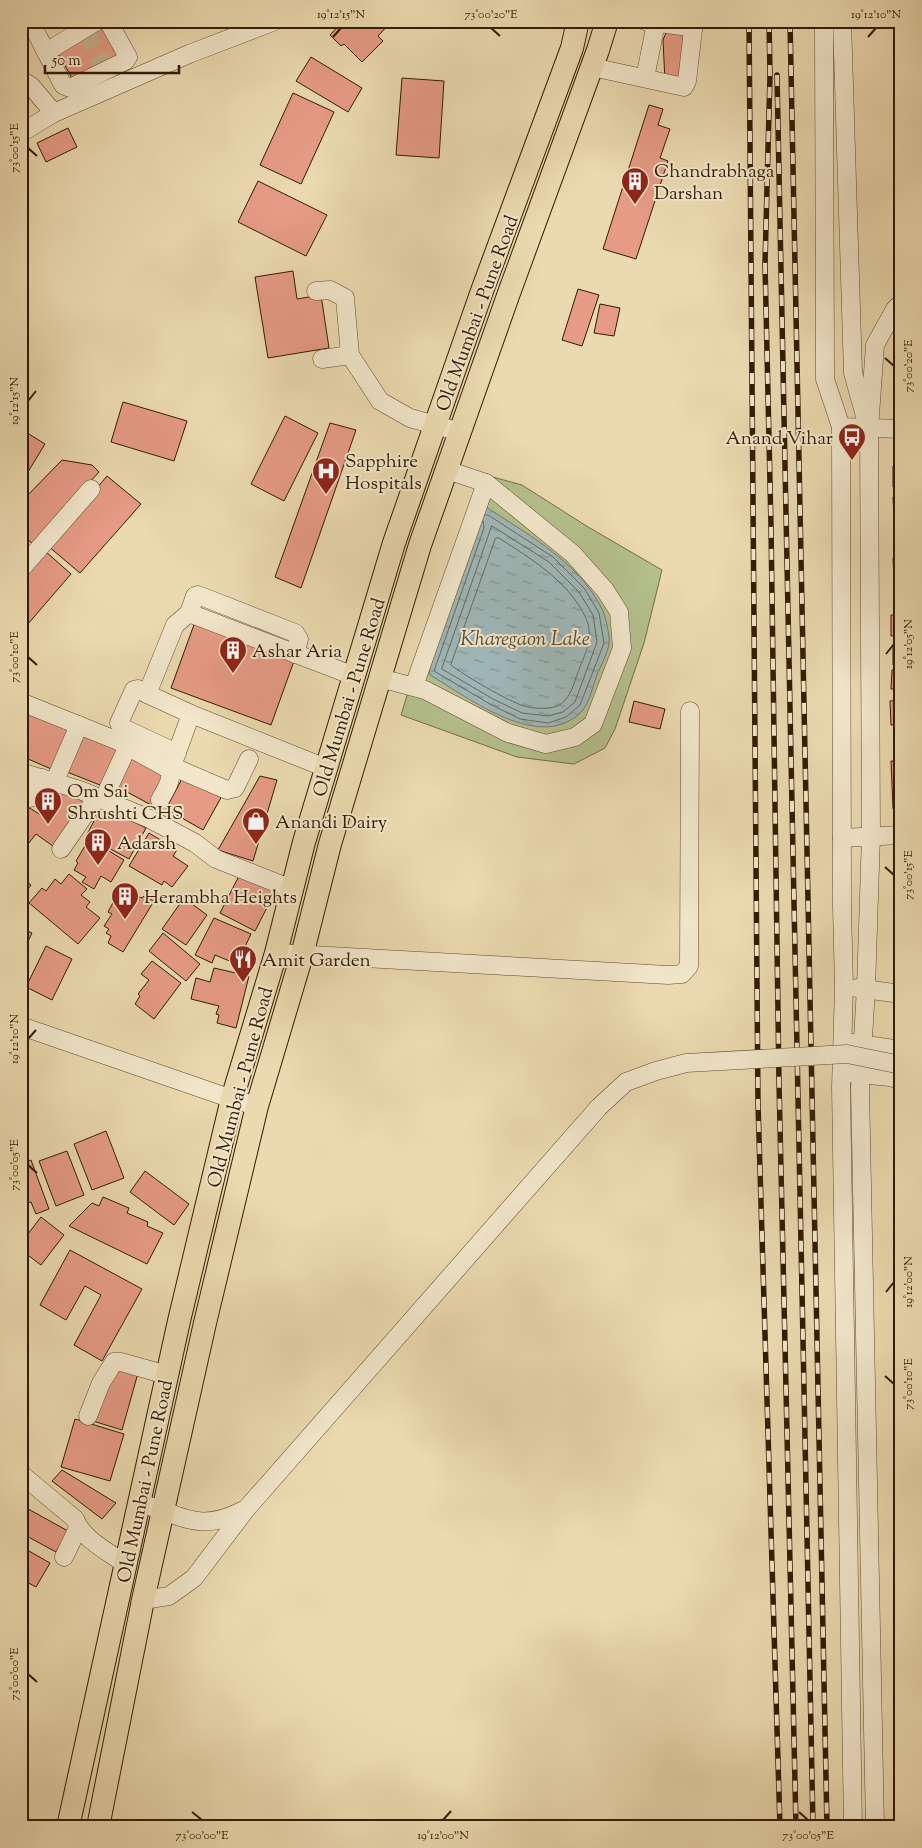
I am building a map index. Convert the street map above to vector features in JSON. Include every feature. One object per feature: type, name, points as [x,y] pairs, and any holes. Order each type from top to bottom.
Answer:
[{"type":"main road","name":"Old Mumbai - Pune Road","points":[[68,1827],[167,1375],[232,1099],[276,953],[304,842],[394,544],[492,266],[572,48],[578,21]]},
{"type":"main road","name":"Old Mumbai - Pune Road","points":[[98,1827],[143,1600],[256,1106],[302,955],[330,844],[420,545],[515,274],[592,67],[607,21]]},
{"type":"main road","points":[[492,266],[515,274]]},
{"type":"street","points":[[30,21],[63,85],[70,88],[125,61],[128,57],[108,21]]},
{"type":"street","points":[[21,133],[54,112],[189,54],[275,21]]},
{"type":"street","points":[[824,21],[825,379],[841,427],[844,988],[841,1073],[853,1827]]},
{"type":"street","points":[[842,21],[853,373],[869,429]]},
{"type":"street","points":[[592,67],[684,87],[687,81],[693,30],[689,27],[651,22],[645,78]]},
{"type":"street","points":[[46,52],[89,27]]},
{"type":"street","points":[[21,80],[31,86],[54,112]]},
{"type":"street","points":[[316,291],[330,290],[345,298],[350,355],[380,401],[410,418],[460,432]]},
{"type":"street","points":[[870,1075],[864,1044],[871,836],[869,429],[875,345],[895,309],[901,302]]},
{"type":"street","points":[[322,359],[350,355]]},
{"type":"street","points":[[841,427],[901,429]]},
{"type":"street","points":[[380,678],[414,686],[432,693],[508,733],[546,744],[575,737],[593,724],[622,648],[619,612],[605,590],[573,554],[486,483],[447,470]]},
{"type":"street","points":[[414,686],[486,483]]},
{"type":"street","points":[[21,569],[91,489]]},
{"type":"street","points":[[147,694],[175,625],[189,613],[354,676]]},
{"type":"street","points":[[177,753],[121,727],[119,723],[134,690],[138,689],[191,714],[326,768]]},
{"type":"street","points":[[21,702],[79,724],[128,746],[168,769],[171,777],[160,800]]},
{"type":"street","points":[[276,953],[658,975],[682,974],[689,966],[690,711]]},
{"type":"street","points":[[191,714],[173,763],[178,769],[227,790],[235,788],[249,759]]},
{"type":"street","points":[[21,794],[29,798],[33,797],[48,780],[79,724]]},
{"type":"street","points":[[61,849],[100,798],[128,746]]},
{"type":"street","points":[[21,772],[100,798],[150,819],[195,843],[216,859],[292,889]]},
{"type":"street","points":[[842,838],[901,835]]},
{"type":"street","points":[[844,988],[866,988],[901,994]]},
{"type":"street","points":[[21,1026],[256,1106]]},
{"type":"street","points":[[843,1043],[892,1048]]},
{"type":"street","points":[[875,1827],[860,1088],[892,1048]]},
{"type":"street","points":[[143,1600],[169,1596],[194,1578],[247,1508],[599,1107],[626,1082],[686,1063],[848,1054],[901,1065]]},
{"type":"street","points":[[841,1073],[901,1080]]},
{"type":"street","points":[[88,1416],[101,1383],[114,1362],[121,1362],[167,1375]]},
{"type":"street","points":[[21,1474],[75,1519],[78,1528],[125,1564]]},
{"type":"street","points":[[139,1503],[163,1510],[183,1520],[205,1523],[227,1519],[247,1508]]},
{"type":"street","points":[[64,1557],[78,1528]]},
{"type":"green space","points":[[482,474],[522,485],[588,527],[662,570],[644,643],[615,729],[605,748],[574,764],[517,757],[401,715],[433,610]]},
{"type":"water","name":"Kharegaon Lake","points":[[483,505],[534,538],[565,563],[592,592],[603,612],[609,635],[607,651],[583,710],[566,722],[547,727],[527,725],[506,718],[485,708],[430,675],[429,670],[480,526]]},
{"type":"building","points":[[343,21],[392,21],[378,36],[383,41],[362,62],[344,44],[341,46],[330,35]]},
{"type":"building","points":[[104,22],[124,57],[76,85],[56,50]]},
{"type":"building","points":[[668,28],[688,29],[682,83],[665,82],[663,40]]},
{"type":"building","points":[[311,57],[362,88],[348,112],[296,81]]},
{"type":"building","points":[[402,78],[444,81],[439,158],[396,155]]},
{"type":"building","points":[[293,93],[334,112],[301,184],[260,165]]},
{"type":"building","name":"Chandrabhaga Darshan","points":[[649,105],[663,109],[658,125],[670,129],[660,158],[668,161],[636,259],[603,249]]},
{"type":"building","points":[[68,128],[77,147],[46,162],[37,143]]},
{"type":"building","points":[[258,181],[327,215],[306,256],[238,222]]},
{"type":"building","points":[[21,198],[27,205],[21,210]]},
{"type":"building","points":[[293,271],[297,299],[321,295],[329,348],[268,358],[255,277]]},
{"type":"building","points":[[578,289],[599,295],[582,346],[562,340]]},
{"type":"building","points":[[600,304],[620,308],[614,336],[594,333]]},
{"type":"building","points":[[123,402],[187,421],[174,461],[111,442]]},
{"type":"building","points":[[285,416],[318,433],[284,501],[251,484]]},
{"type":"building","points":[[330,423],[356,430],[301,588],[275,577]]},
{"type":"building","points":[[21,429],[45,444],[23,480],[21,479]]},
{"type":"building","points":[[62,460],[92,465],[99,472],[33,544],[21,534],[21,502]]},
{"type":"building","points":[[893,466],[901,466],[901,518],[894,518],[893,497],[900,497],[900,488],[893,487]]},
{"type":"building","points":[[107,476],[141,504],[80,573],[48,546]]},
{"type":"building","points":[[894,527],[901,527],[901,544],[894,544]]},
{"type":"building","points":[[45,551],[71,574],[21,632],[21,579]]},
{"type":"building","points":[[901,557],[901,581],[894,581],[893,558]]},
{"type":"building","points":[[891,615],[901,615],[901,664],[893,665],[893,645],[900,644],[900,635],[891,636]]},
{"type":"building","name":"Ashar Aria","points":[[195,622],[294,661],[271,725],[171,688]]},
{"type":"building","points":[[901,669],[901,689],[891,689],[892,670]]},
{"type":"building","points":[[901,700],[901,724],[891,725],[890,701]]},
{"type":"building","points":[[634,701],[665,709],[660,729],[629,722]]},
{"type":"building","points":[[21,707],[74,729],[56,771],[21,756]]},
{"type":"building","points":[[85,731],[123,746],[105,787],[67,772]]},
{"type":"building","points":[[131,758],[168,778],[153,806],[116,786]]},
{"type":"building","points":[[891,761],[901,761],[901,809],[893,809]]},
{"type":"building","points":[[185,773],[223,794],[203,830],[166,809]]},
{"type":"building","points":[[260,776],[277,780],[253,861],[218,850]]},
{"type":"building","name":"Om Sai Shrushti CHS","points":[[65,787],[92,802],[57,849],[36,834],[21,853],[21,803],[43,816]]},
{"type":"building","points":[[102,806],[146,828],[129,859],[86,836]]},
{"type":"building","points":[[149,833],[177,850],[173,856],[188,866],[172,887],[164,881],[162,885],[129,866]]},
{"type":"building","name":"Adarsh","points":[[89,839],[124,860],[111,882],[101,876],[94,889],[82,882],[86,877],[74,870],[78,863],[76,861]]},
{"type":"building","points":[[241,872],[276,890],[255,931],[220,913]]},
{"type":"building","points":[[69,874],[87,889],[81,895],[90,902],[86,907],[100,918],[78,944],[29,903],[42,888],[46,891],[55,879],[61,884]]},
{"type":"building","points":[[21,877],[31,885],[21,898]]},
{"type":"building","name":"Herambha Heights","points":[[117,895],[132,903],[137,896],[142,898],[144,896],[154,901],[123,952],[108,943],[111,936],[106,933],[109,929],[104,926],[112,914],[108,912]]},
{"type":"building","points":[[184,898],[207,915],[186,945],[162,929]]},
{"type":"building","points":[[214,918],[251,934],[237,964],[215,955],[212,963],[195,955]]},
{"type":"building","points":[[21,928],[32,933],[21,956]]},
{"type":"building","points":[[163,933],[200,964],[186,981],[149,951]]},
{"type":"building","points":[[46,946],[72,959],[52,1000],[26,987]]},
{"type":"building","points":[[152,961],[181,983],[154,1019],[135,1004],[140,996],[138,994],[149,980],[141,974]]},
{"type":"building","points":[[214,968],[249,976],[236,1028],[217,1023],[219,1015],[216,1014],[219,1006],[191,999],[196,978],[210,982]]},
{"type":"building","points":[[106,1131],[124,1178],[92,1190],[74,1144]]},
{"type":"building","points":[[67,1151],[84,1195],[56,1206],[39,1161]]},
{"type":"building","points":[[31,1160],[49,1209],[36,1214],[31,1202],[21,1205],[21,1164]]},
{"type":"building","points":[[145,1171],[189,1204],[174,1225],[130,1192]]},
{"type":"building","points":[[103,1197],[129,1208],[127,1213],[148,1222],[147,1226],[163,1233],[147,1264],[69,1226],[92,1203],[99,1206]]},
{"type":"building","points":[[41,1217],[64,1235],[41,1265],[21,1250],[21,1243]]},
{"type":"building","points":[[70,1250],[142,1289],[102,1361],[74,1345],[101,1295],[85,1286],[66,1320],[40,1305]]},
{"type":"building","points":[[117,1367],[138,1373],[122,1430],[93,1421],[104,1380],[112,1382]]},
{"type":"building","points":[[75,1419],[124,1434],[110,1481],[61,1467]]},
{"type":"building","points":[[62,1470],[116,1503],[102,1519],[52,1481]]},
{"type":"building","points":[[21,1505],[68,1531],[56,1552],[21,1533]]},
{"type":"building","points":[[22,1547],[50,1563],[36,1587],[21,1579]]},
{"type":"tunnel","points":[[86,31],[104,69]]},
{"type":"railway","points":[[749,21],[758,1104],[780,1827]]},
{"type":"railway","points":[[769,21],[770,75],[765,264],[771,526],[779,1082],[796,1827]]},
{"type":"railway","points":[[790,21],[827,1827]]},
{"type":"railway","points":[[777,75],[813,1827]]},
{"type":"place","name":"Chandrabhaga Darshan","points":[[635,205]]},
{"type":"place","name":"Anand Vihar","points":[[852,461]]},
{"type":"place","name":"Sapphire Hospitals","points":[[326,495]]},
{"type":"place","name":"Ashar Aria","points":[[233,674]]},
{"type":"place","name":"Om Sai Shrushti CHS","points":[[48,825]]},
{"type":"place","name":"Anandi Dairy","points":[[256,845]]},
{"type":"place","name":"Adarsh","points":[[98,866]]},
{"type":"place","name":"Herambha Heights","points":[[125,920]]},
{"type":"place","name":"Amit Garden","points":[[243,983]]}]
